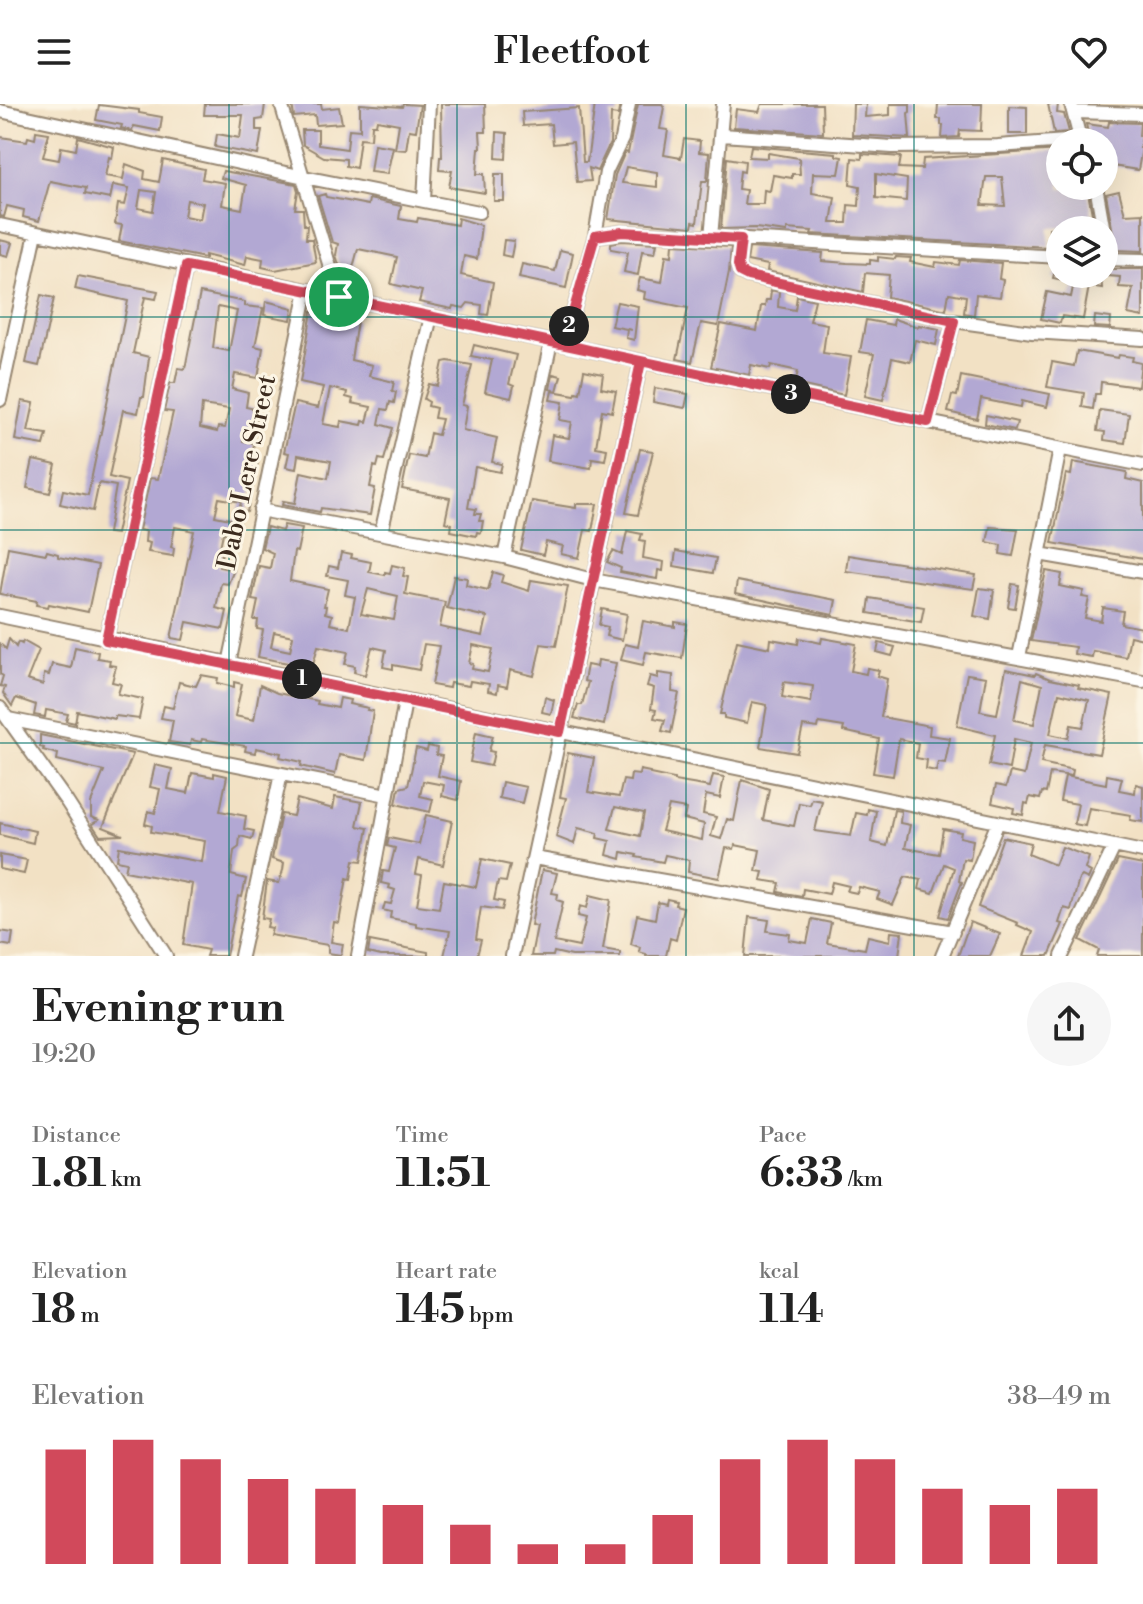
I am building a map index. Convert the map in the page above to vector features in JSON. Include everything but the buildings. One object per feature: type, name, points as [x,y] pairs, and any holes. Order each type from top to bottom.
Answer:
[{"type":"street","points":[[281,104],[339,297]]},
{"type":"street","points":[[424,201],[429,104]]},
{"type":"street","points":[[504,557],[558,343],[595,236],[606,172],[622,139],[629,104]]},
{"type":"street","points":[[711,237],[723,104]]},
{"type":"street","points":[[1079,128],[1078,108],[1143,114]]},
{"type":"street","points":[[0,111],[479,212]]},
{"type":"street","points":[[722,135],[892,147],[1046,143]]},
{"type":"street","points":[[0,225],[1143,465]]},
{"type":"street","points":[[595,236],[622,232],[1046,256]]},
{"type":"street","points":[[0,400],[36,233]]},
{"type":"street","points":[[741,239],[738,265],[740,272],[748,276],[954,321],[1032,332],[1143,339]]},
{"type":"street","points":[[1118,260],[1143,260]]},
{"type":"street","points":[[106,640],[186,266]]},
{"type":"street","name":"Dabo Lere Street","points":[[229,664],[307,290]]},
{"type":"street","points":[[381,533],[431,316]]},
{"type":"street","points":[[928,422],[954,321]]},
{"type":"street","points":[[512,956],[641,362]]},
{"type":"street","points":[[1019,657],[1060,449]]},
{"type":"street","points":[[260,510],[504,557],[593,580],[1143,681]]},
{"type":"street","points":[[1039,554],[1143,572]]},
{"type":"street","points":[[0,616],[1143,852]]},
{"type":"street","points":[[358,956],[405,701]]},
{"type":"street","points":[[0,708],[67,802],[166,956]]},
{"type":"street","points":[[8,719],[387,795]]},
{"type":"street","points":[[241,956],[281,774]]},
{"type":"street","points":[[942,956],[998,822]]},
{"type":"street","points":[[1062,956],[1114,847]]},
{"type":"street","points":[[534,858],[953,932]]},
{"type":"route","points":[[339,297],[186,266],[106,640],[560,732],[641,362],[564,344],[595,236],[622,232],[741,239],[738,265],[740,272],[748,276],[954,321],[928,422],[641,362],[339,297]]}]
